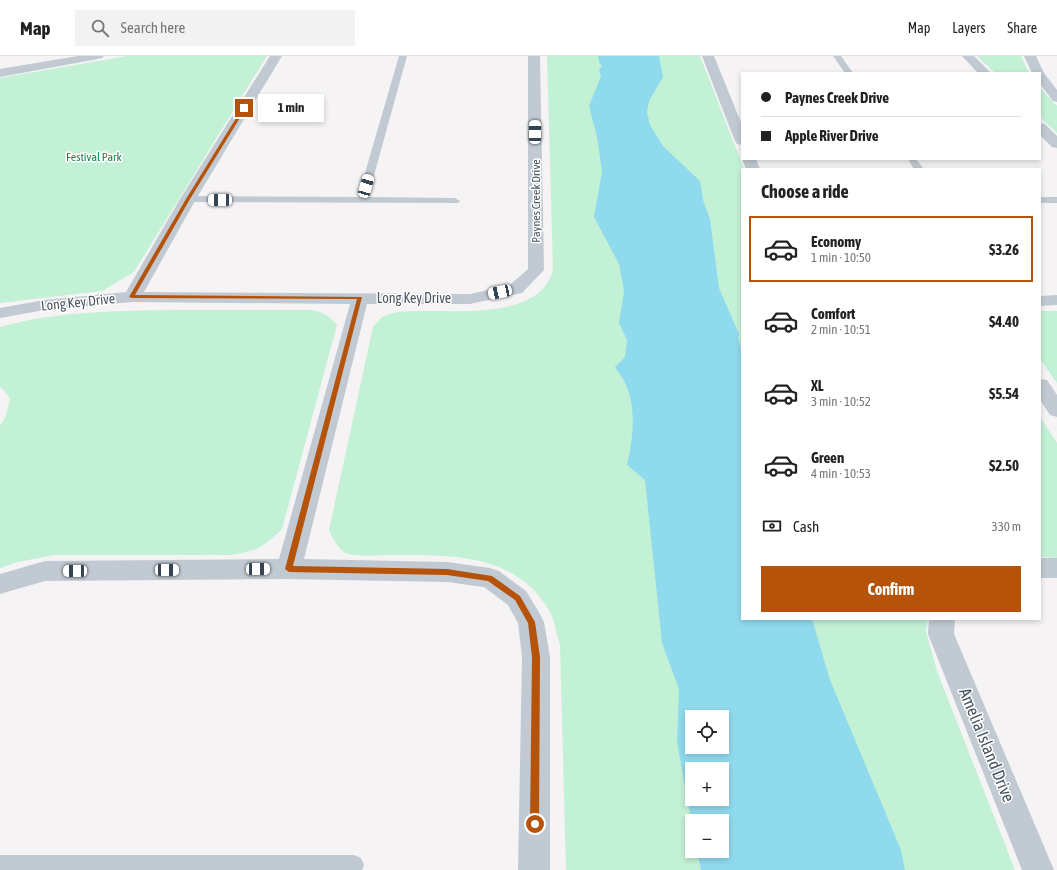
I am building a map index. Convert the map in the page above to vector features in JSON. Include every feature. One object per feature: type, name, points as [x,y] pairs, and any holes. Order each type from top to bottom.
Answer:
[{"type":"street","points":[[0,73],[98,56]]},
{"type":"street","points":[[132,297],[188,199],[276,56]]},
{"type":"street","name":"Paynes Creek Drive","points":[[516,289],[536,270],[534,56]]},
{"type":"street","points":[[708,56],[741,138]]},
{"type":"street","points":[[968,56],[984,72]]},
{"type":"street","points":[[1030,56],[1038,72]]},
{"type":"street","points":[[1041,77],[1057,98]]},
{"type":"street","points":[[1041,128],[1057,144]]},
{"type":"street","name":"Long Key Drive","points":[[0,313],[44,305],[132,297],[470,299],[516,289]]},
{"type":"street","points":[[289,569],[360,298]]},
{"type":"street","points":[[1041,301],[1057,300]]},
{"type":"street","points":[[1041,386],[1057,410]]},
{"type":"street","points":[[1041,568],[1057,568]]},
{"type":"street","points":[[0,584],[45,571],[289,569],[447,572],[490,578],[517,598],[532,622],[536,657],[534,870]]},
{"type":"street","name":"Amelia Island Drive","points":[[942,620],[940,634],[1038,870]]},
{"type":"lane","points":[[362,200],[403,56]]},
{"type":"lane","points":[[837,56],[849,72]]},
{"type":"lane","points":[[188,199],[456,201]]},
{"type":"lane","points":[[1041,200],[1057,200]]},
{"type":"lane","points":[[0,865],[149,868],[354,865]]},
{"type":"green space","name":"Festival Park","points":[[127,56],[267,56],[134,272],[102,291],[0,303],[0,78]]},
{"type":"green space","points":[[547,56],[700,56],[744,168],[741,168],[741,620],[928,620],[926,631],[937,671],[1015,870],[566,870],[560,645],[553,618],[549,610],[535,591],[518,577],[499,567],[457,557],[434,555],[360,556],[348,554],[344,552],[335,542],[329,530],[373,327],[384,316],[400,312],[477,311],[512,306],[527,300],[540,292],[550,279],[553,269]]},
{"type":"green space","points":[[977,56],[1021,56],[1029,72],[994,72]]},
{"type":"green space","points":[[1041,89],[1057,106],[1057,133],[1041,118]]},
{"type":"green space","points":[[176,310],[310,310],[325,314],[337,325],[282,529],[269,541],[254,550],[231,555],[55,555],[17,562],[0,568],[0,426],[6,416],[10,399],[0,387],[0,327],[43,318],[87,313]]},
{"type":"green space","points":[[1041,311],[1057,311],[1057,383],[1041,360]]},
{"type":"green space","points":[[1041,419],[1057,443],[1057,558],[1041,557]]},
{"type":"water","points":[[598,56],[659,56],[663,77],[649,101],[647,112],[650,125],[663,146],[700,181],[703,200],[710,219],[719,288],[739,334],[738,338],[741,348],[741,620],[812,620],[830,680],[901,850],[905,870],[701,870],[698,858],[729,858],[729,814],[690,814],[689,806],[729,806],[729,762],[685,762],[685,786],[677,742],[679,689],[662,643],[645,480],[627,465],[633,424],[631,403],[625,383],[615,367],[625,357],[627,340],[619,323],[624,291],[619,264],[594,217],[602,171],[597,137],[589,106],[601,76],[599,70],[602,66],[599,62]]},
{"type":"route","points":[[244,108],[188,199],[132,297],[360,298],[289,569],[447,572],[490,578],[517,598],[532,622],[536,657],[535,824]]}]
